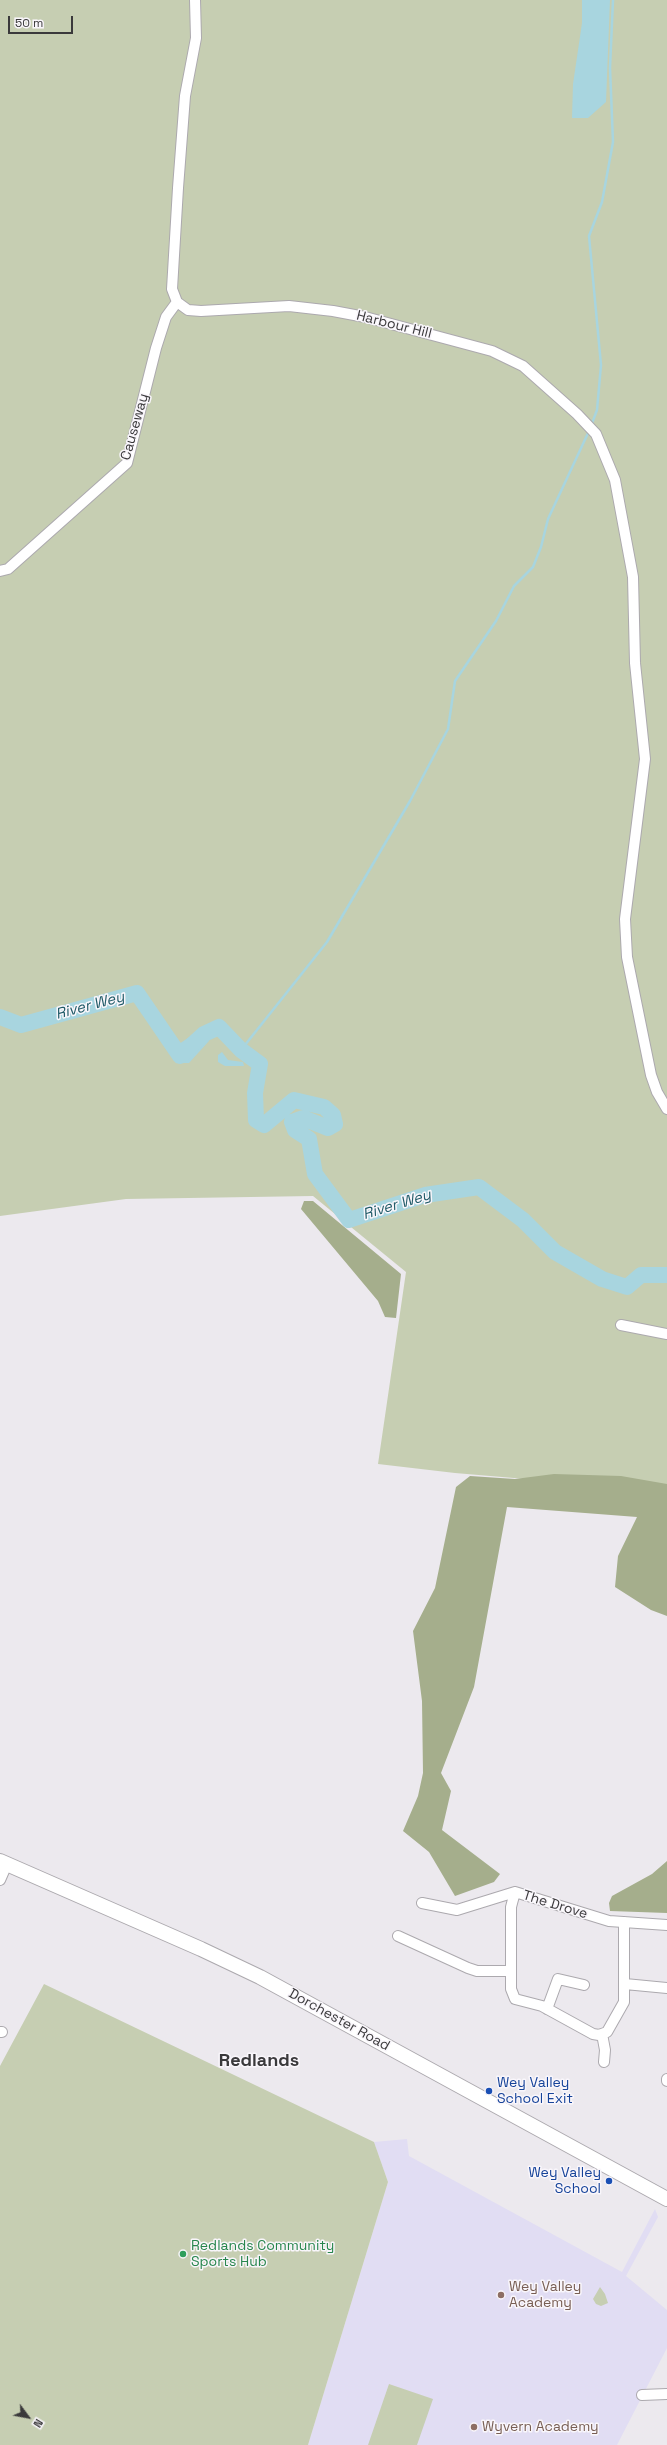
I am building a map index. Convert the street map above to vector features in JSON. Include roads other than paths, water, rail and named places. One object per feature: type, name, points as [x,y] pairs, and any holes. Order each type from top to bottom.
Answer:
[{"type":"main road","name":"Dorchester Road","points":[[3,1862],[200,1949],[267,1981],[667,2199]]},
{"type":"street","points":[[177,302],[172,288],[185,96],[196,38],[195,0]]},
{"type":"street","name":"Harbour Hill","points":[[177,302],[188,310],[201,311],[289,306],[311,308],[365,318],[492,351],[523,366],[594,431],[615,480],[633,577],[635,663],[645,759],[626,919],[627,957],[651,1075],[657,1092],[667,1109]]},
{"type":"street","name":"Causeway","points":[[0,571],[8,569],[127,463],[156,348],[166,317],[177,302]]},
{"type":"street","points":[[621,1325],[667,1334]]},
{"type":"street","points":[[0,1880],[3,1862]]},
{"type":"street","points":[[515,1892],[511,1907],[511,1989],[515,1999],[547,2008],[594,2034],[602,2034],[607,2032],[624,2002],[624,1922]]},
{"type":"street","name":"The Drove","points":[[422,1902],[457,1910],[515,1892],[609,1921],[667,1925]]},
{"type":"street","points":[[398,1936],[477,1971],[511,1971]]},
{"type":"street","points":[[547,2008],[558,1978],[584,1985]]},
{"type":"street","points":[[625,1984],[667,1988]]},
{"type":"street","points":[[602,2034],[605,2050],[604,2062]]},
{"type":"street","points":[[642,2395],[667,2394]]},
{"type":"water","points":[[582,0],[610,0],[606,102],[588,118],[572,118],[573,84],[582,23]]},
{"type":"water","points":[[200,1030],[209,1041],[189,1063],[179,1063],[173,1048]]},
{"type":"water","points":[[222,1052],[228,1060],[243,1062],[244,1066],[225,1066],[218,1062],[218,1055]]},
{"type":"waterway","points":[[591,426],[597,410],[601,365],[589,236],[602,202],[613,142],[610,68],[613,0]]},
{"type":"waterway","points":[[241,1050],[327,942],[410,801],[448,729],[455,681],[496,621],[514,586],[533,567],[541,547],[548,519],[589,431]]},
{"type":"waterway","name":"River Wey","points":[[0,1017],[21,1025],[137,993],[180,1056],[204,1034],[219,1027],[241,1050],[260,1064],[255,1093],[256,1120],[264,1125],[294,1100],[324,1107],[333,1115],[335,1124],[328,1128],[303,1118],[292,1122],[295,1130],[309,1139],[315,1174],[349,1220],[425,1195],[479,1187],[523,1220],[555,1252],[602,1279],[627,1287],[641,1275],[667,1275]]},
{"type":"place","name":"Wey Valley School Exit","points":[[489,2091]]},
{"type":"place","name":"Wey Valley School","points":[[609,2181]]},
{"type":"place","name":"Redlands Community Sports Hub","points":[[183,2254]]},
{"type":"place","name":"Wey Valley Academy","points":[[501,2295]]},
{"type":"place","name":"Wyvern Academy","points":[[474,2427]]},
{"type":"district","name":"Redlands","points":[[259,2061]]}]
